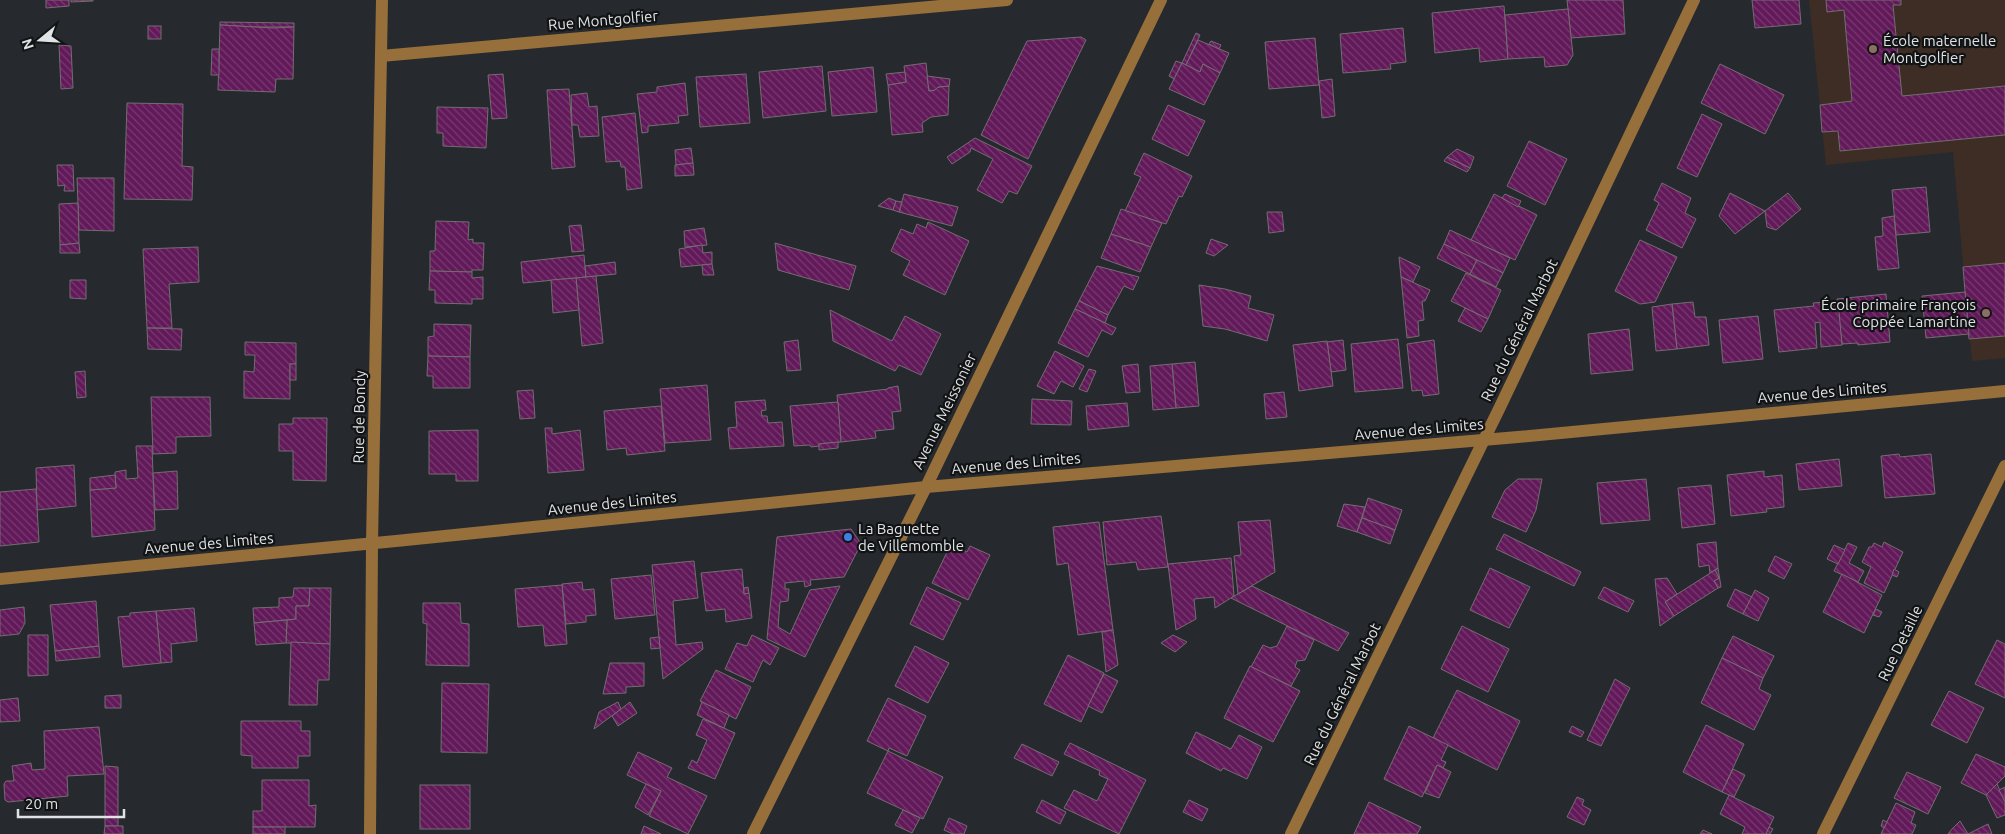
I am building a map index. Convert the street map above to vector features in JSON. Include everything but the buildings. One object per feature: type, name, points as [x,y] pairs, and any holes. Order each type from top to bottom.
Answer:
[{"type":"street","name":"Rue de Bondy","points":[[370,834],[372,544],[382,0]]},
{"type":"street","name":"Rue Montgolfier","points":[[381,56],[1007,0]]},
{"type":"street","name":"Avenue Meissonier","points":[[754,834],[926,488],[1161,0]]},
{"type":"street","name":"Rue du Général Marbot","points":[[1291,834],[1484,439],[1694,0]]},
{"type":"street","name":"Avenue des Limites","points":[[0,579],[372,544],[926,488],[2005,392]]},
{"type":"street","name":"Rue Detaille","points":[[1823,834],[2005,466]]},
{"type":"shaded area","points":[[1809,0],[2005,0],[2005,358],[1972,361],[1953,152],[1826,165]]},
{"type":"place","name":"École maternelle Montgolfier","points":[[1873,49]]},
{"type":"place","name":"École primaire François Coppée Lamartine","points":[[1986,313]]},
{"type":"place","name":"La Baguette de Villemomble","points":[[848,537]]}]
